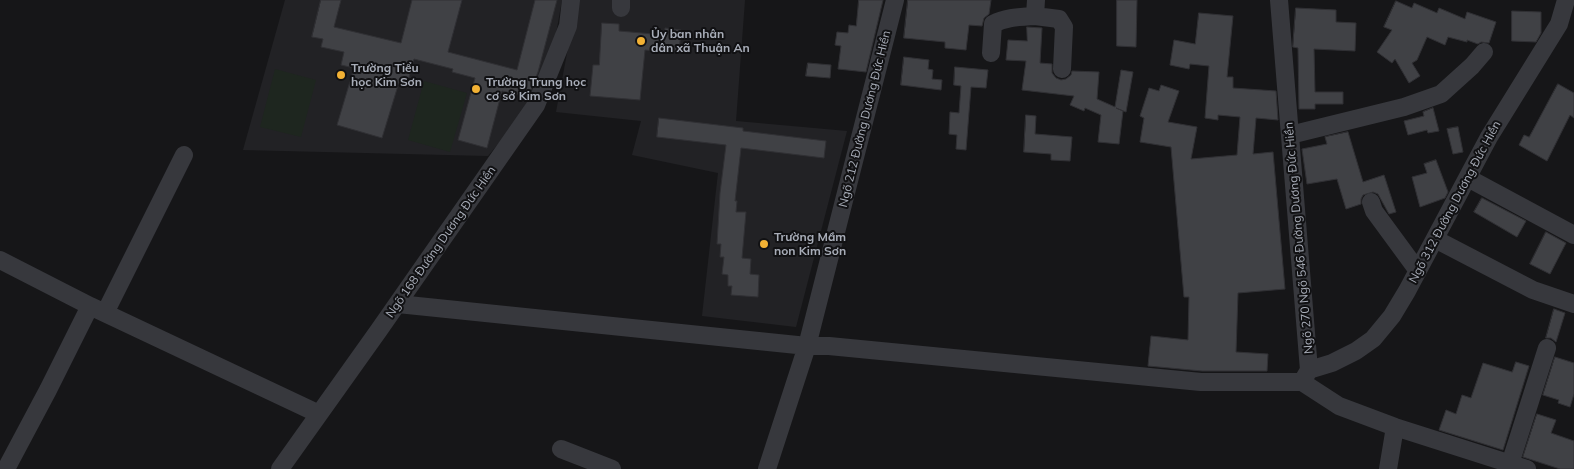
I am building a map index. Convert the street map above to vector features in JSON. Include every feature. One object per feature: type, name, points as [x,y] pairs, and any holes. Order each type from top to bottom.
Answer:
[{"type":"street","name":"Ngõ 168 Đường Dương Đức Hiền","points":[[280,469],[398,304],[536,105],[568,26],[572,0]]},
{"type":"street","name":"Ngõ 212 Đường Dương Đức Hiền","points":[[767,469],[807,346],[895,0]]},
{"type":"street","name":"Ngõ 270 Ngõ 546 Đường Dương Đức Hiền","points":[[1279,0],[1306,376]]},
{"type":"street","name":"Ngõ 312 Đường Dương Đức Hiền","points":[[398,304],[807,346],[838,347],[1200,382],[1306,376],[1356,351],[1373,340],[1392,316],[1489,137],[1559,24],[1566,0]]},
{"type":"street","points":[[991,53],[993,24],[1036,8],[1059,19],[1064,27],[1062,69]]},
{"type":"street","points":[[1290,135],[1404,108],[1441,94],[1472,66],[1484,52]]},
{"type":"street","points":[[6,469],[48,390],[97,309],[184,156]]},
{"type":"street","points":[[1468,178],[1574,235]]},
{"type":"street","points":[[1371,202],[1374,211],[1418,271]]},
{"type":"street","points":[[1435,239],[1533,290],[1574,304]]},
{"type":"street","points":[[0,260],[97,309],[320,414]]},
{"type":"street","points":[[1306,376],[1339,406],[1395,427],[1518,466],[1547,348]]},
{"type":"street","points":[[1388,469],[1395,427]]},
{"type":"street","points":[[561,449],[612,469]]},
{"type":"shaded area","points":[[285,0],[562,0],[550,67],[525,112],[488,156],[243,150]]},
{"type":"shaded area","points":[[577,0],[745,0],[736,121],[847,131],[796,327],[702,316],[718,173],[632,155],[641,121],[556,112]]},
{"type":"shaded area","points":[[275,69],[316,80],[301,137],[260,127]]},
{"type":"shaded area","points":[[424,81],[467,93],[450,152],[408,140]]},
{"type":"building","points":[[321,0],[341,0],[334,27],[401,43],[412,0],[462,0],[448,52],[517,70],[535,0],[557,0],[538,72],[528,97],[502,91],[487,148],[458,140],[475,78],[452,72],[453,69],[414,59],[408,81],[400,79],[382,138],[337,125],[354,68],[341,65],[344,52],[321,47],[323,39],[312,37]]},
{"type":"building","points":[[859,0],[883,0],[866,72],[838,69],[841,46],[835,45],[837,32],[848,33],[849,25],[856,26]]},
{"type":"building","points":[[908,0],[991,0],[989,14],[984,18],[982,26],[969,25],[966,50],[945,48],[945,42],[904,38]]},
{"type":"building","points":[[1117,0],[1137,0],[1136,47],[1117,46]]},
{"type":"building","points":[[1396,1],[1412,8],[1414,3],[1437,13],[1439,8],[1465,19],[1467,12],[1496,22],[1489,43],[1481,42],[1478,44],[1448,37],[1445,45],[1427,37],[1417,60],[1412,63],[1420,76],[1409,83],[1395,59],[1392,63],[1377,52],[1392,30],[1384,27]]},
{"type":"building","points":[[1296,8],[1336,10],[1336,22],[1356,23],[1355,51],[1314,49],[1315,92],[1343,92],[1343,104],[1315,104],[1315,109],[1299,109],[1298,48],[1293,47]]},
{"type":"building","points":[[1512,11],[1541,12],[1541,33],[1536,42],[1512,41]]},
{"type":"building","points":[[1199,13],[1233,16],[1227,77],[1233,77],[1233,88],[1276,91],[1278,120],[1256,118],[1253,154],[1273,152],[1285,289],[1238,293],[1236,352],[1268,354],[1267,371],[1202,371],[1148,366],[1151,336],[1188,340],[1189,297],[1184,297],[1171,147],[1140,142],[1144,118],[1140,116],[1149,88],[1159,91],[1161,85],[1179,91],[1168,122],[1197,127],[1191,159],[1237,155],[1240,117],[1218,115],[1218,120],[1205,118],[1209,66],[1190,64],[1189,69],[1170,65],[1174,40],[1195,44]]},
{"type":"building","points":[[602,23],[619,24],[619,31],[665,35],[665,28],[681,30],[679,53],[645,50],[640,100],[590,96],[593,65],[599,65]]},
{"type":"building","points":[[1027,27],[1042,28],[1040,63],[1052,64],[1052,73],[1056,78],[1066,79],[1071,75],[1072,71],[1099,72],[1097,99],[1115,107],[1121,70],[1133,72],[1126,112],[1116,108],[1123,111],[1119,144],[1098,142],[1101,115],[1085,108],[1084,111],[1070,105],[1074,96],[1022,90],[1026,61],[1006,60],[1008,40],[1027,41]]},
{"type":"building","points":[[904,57],[929,60],[928,69],[933,70],[932,79],[942,80],[941,90],[901,85]]},
{"type":"building","points":[[808,63],[831,65],[830,78],[806,76]]},
{"type":"building","points":[[955,67],[988,70],[986,88],[971,87],[966,150],[956,149],[957,135],[949,134],[950,112],[959,113],[961,86],[954,85]]},
{"type":"building","points":[[1558,84],[1574,93],[1574,118],[1570,115],[1547,161],[1519,145],[1524,135],[1529,137]]},
{"type":"building","points":[[1433,108],[1439,131],[1428,133],[1427,130],[1408,135],[1404,121],[1424,116],[1423,112]]},
{"type":"building","points":[[1026,115],[1036,116],[1035,134],[1072,137],[1070,161],[1051,160],[1051,154],[1024,152]]},
{"type":"building","points":[[659,118],[743,128],[743,131],[826,141],[824,158],[741,148],[735,201],[737,201],[736,212],[746,212],[742,258],[751,259],[750,274],[759,275],[758,297],[731,295],[732,286],[728,286],[728,275],[722,274],[724,257],[720,257],[721,244],[717,244],[720,193],[726,145],[657,137]]},
{"type":"building","points":[[1458,127],[1463,152],[1453,154],[1447,129]]},
{"type":"building","points":[[1348,132],[1363,182],[1384,175],[1396,212],[1389,214],[1378,194],[1373,192],[1363,195],[1361,204],[1346,209],[1337,179],[1307,184],[1302,149],[1327,144],[1325,137]]},
{"type":"building","points":[[1436,160],[1448,192],[1445,198],[1420,207],[1412,177],[1427,173],[1424,164]]},
{"type":"building","points":[[1482,198],[1526,221],[1517,237],[1474,212]]},
{"type":"building","points":[[1546,232],[1566,243],[1550,274],[1530,264]]},
{"type":"building","points":[[1554,309],[1565,313],[1556,342],[1551,338],[1546,338]]},
{"type":"building","points":[[1555,357],[1574,363],[1574,394],[1570,407],[1558,403],[1559,400],[1543,395]]},
{"type":"building","points":[[1516,362],[1529,366],[1503,450],[1439,430],[1446,410],[1456,414],[1462,395],[1471,398],[1483,363],[1512,372]]},
{"type":"building","points":[[1537,414],[1556,420],[1551,433],[1574,441],[1574,469],[1560,469],[1523,457]]},
{"type":"place","name":"Ủy ban nhân dân xã Thuận An","points":[[641,41]]},
{"type":"place","name":"Trường Tiểu học Kim Sơn","points":[[341,75]]},
{"type":"place","name":"Trường Trung học cơ sở Kim Sơn","points":[[476,89]]},
{"type":"place","name":"Trường Mầm non Kim Sơn","points":[[764,244]]}]
